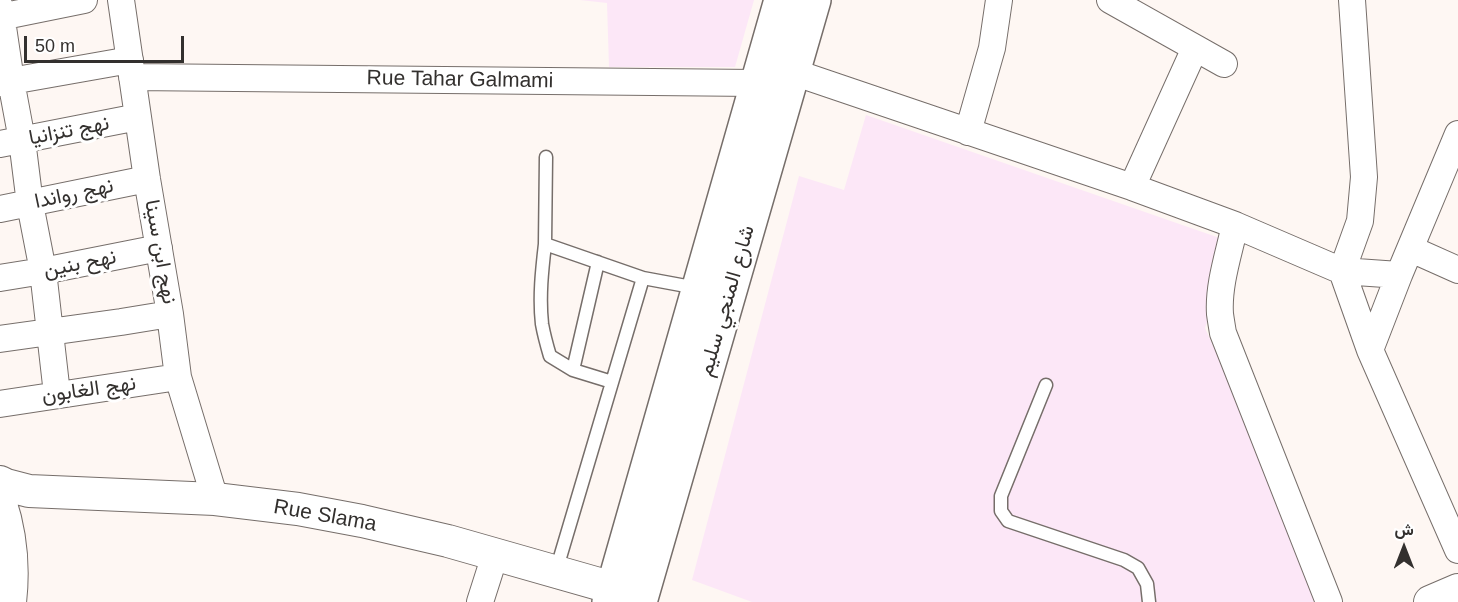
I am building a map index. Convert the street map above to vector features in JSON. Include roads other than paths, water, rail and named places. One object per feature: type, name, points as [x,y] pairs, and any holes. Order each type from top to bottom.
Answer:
[{"type":"main road","name":"شارع المنجي سليم","points":[[631,598],[698,288],[781,0]]},
{"type":"main road","name":"شارع المنجي سليم","points":[[631,598],[814,0]]},
{"type":"street","points":[[57,394],[43,272],[30,204],[11,142],[0,13],[84,0]]},
{"type":"street","name":"نهج ابن سينا","points":[[121,0],[178,377],[215,499]]},
{"type":"street","points":[[968,132],[992,48],[999,0]]},
{"type":"street","points":[[1111,0],[1224,64]]},
{"type":"street","points":[[1352,0],[1364,177],[1360,221],[1342,271],[1370,350],[1458,550]]},
{"type":"street","points":[[1132,188],[1195,48]]},
{"type":"street","name":"Rue Tahar Galmami","points":[[5,82],[131,68],[756,83],[790,81],[968,132],[1132,188],[1235,225],[1342,271],[1399,275]]},
{"type":"street","name":"نهج تنزانيا","points":[[11,142],[138,117]]},
{"type":"street","points":[[1370,350],[1458,134]]},
{"type":"street","name":"نهج رواندا","points":[[0,209],[147,179]]},
{"type":"street","points":[[1235,225],[1223,278],[1220,314],[1223,333],[1329,602]]},
{"type":"street","name":"نهح بنين","points":[[0,278],[43,272],[159,248]]},
{"type":"street","points":[[1411,249],[1458,270]]},
{"type":"street","points":[[0,339],[170,314]]},
{"type":"street","name":"نهج الغابون","points":[[0,404],[178,377]]},
{"type":"street","points":[[10,602],[13,578],[3,516],[15,486]]},
{"type":"street","name":"Rue Slama","points":[[15,486],[215,499],[298,509],[448,541],[556,572],[631,598]]},
{"type":"street","points":[[480,602],[495,555]]},
{"type":"street","points":[[1430,602],[1458,590]]},
{"type":"lane","points":[[546,157],[545,244],[541,302],[549,356],[573,370],[612,382]]},
{"type":"lane","points":[[545,244],[643,278],[698,288]]},
{"type":"lane","points":[[573,370],[598,262]]},
{"type":"lane","points":[[556,572],[643,278]]},
{"type":"lane","points":[[1046,385],[1001,496],[1001,511],[1008,522],[1124,560],[1138,568],[1147,584],[1149,602]]}]
